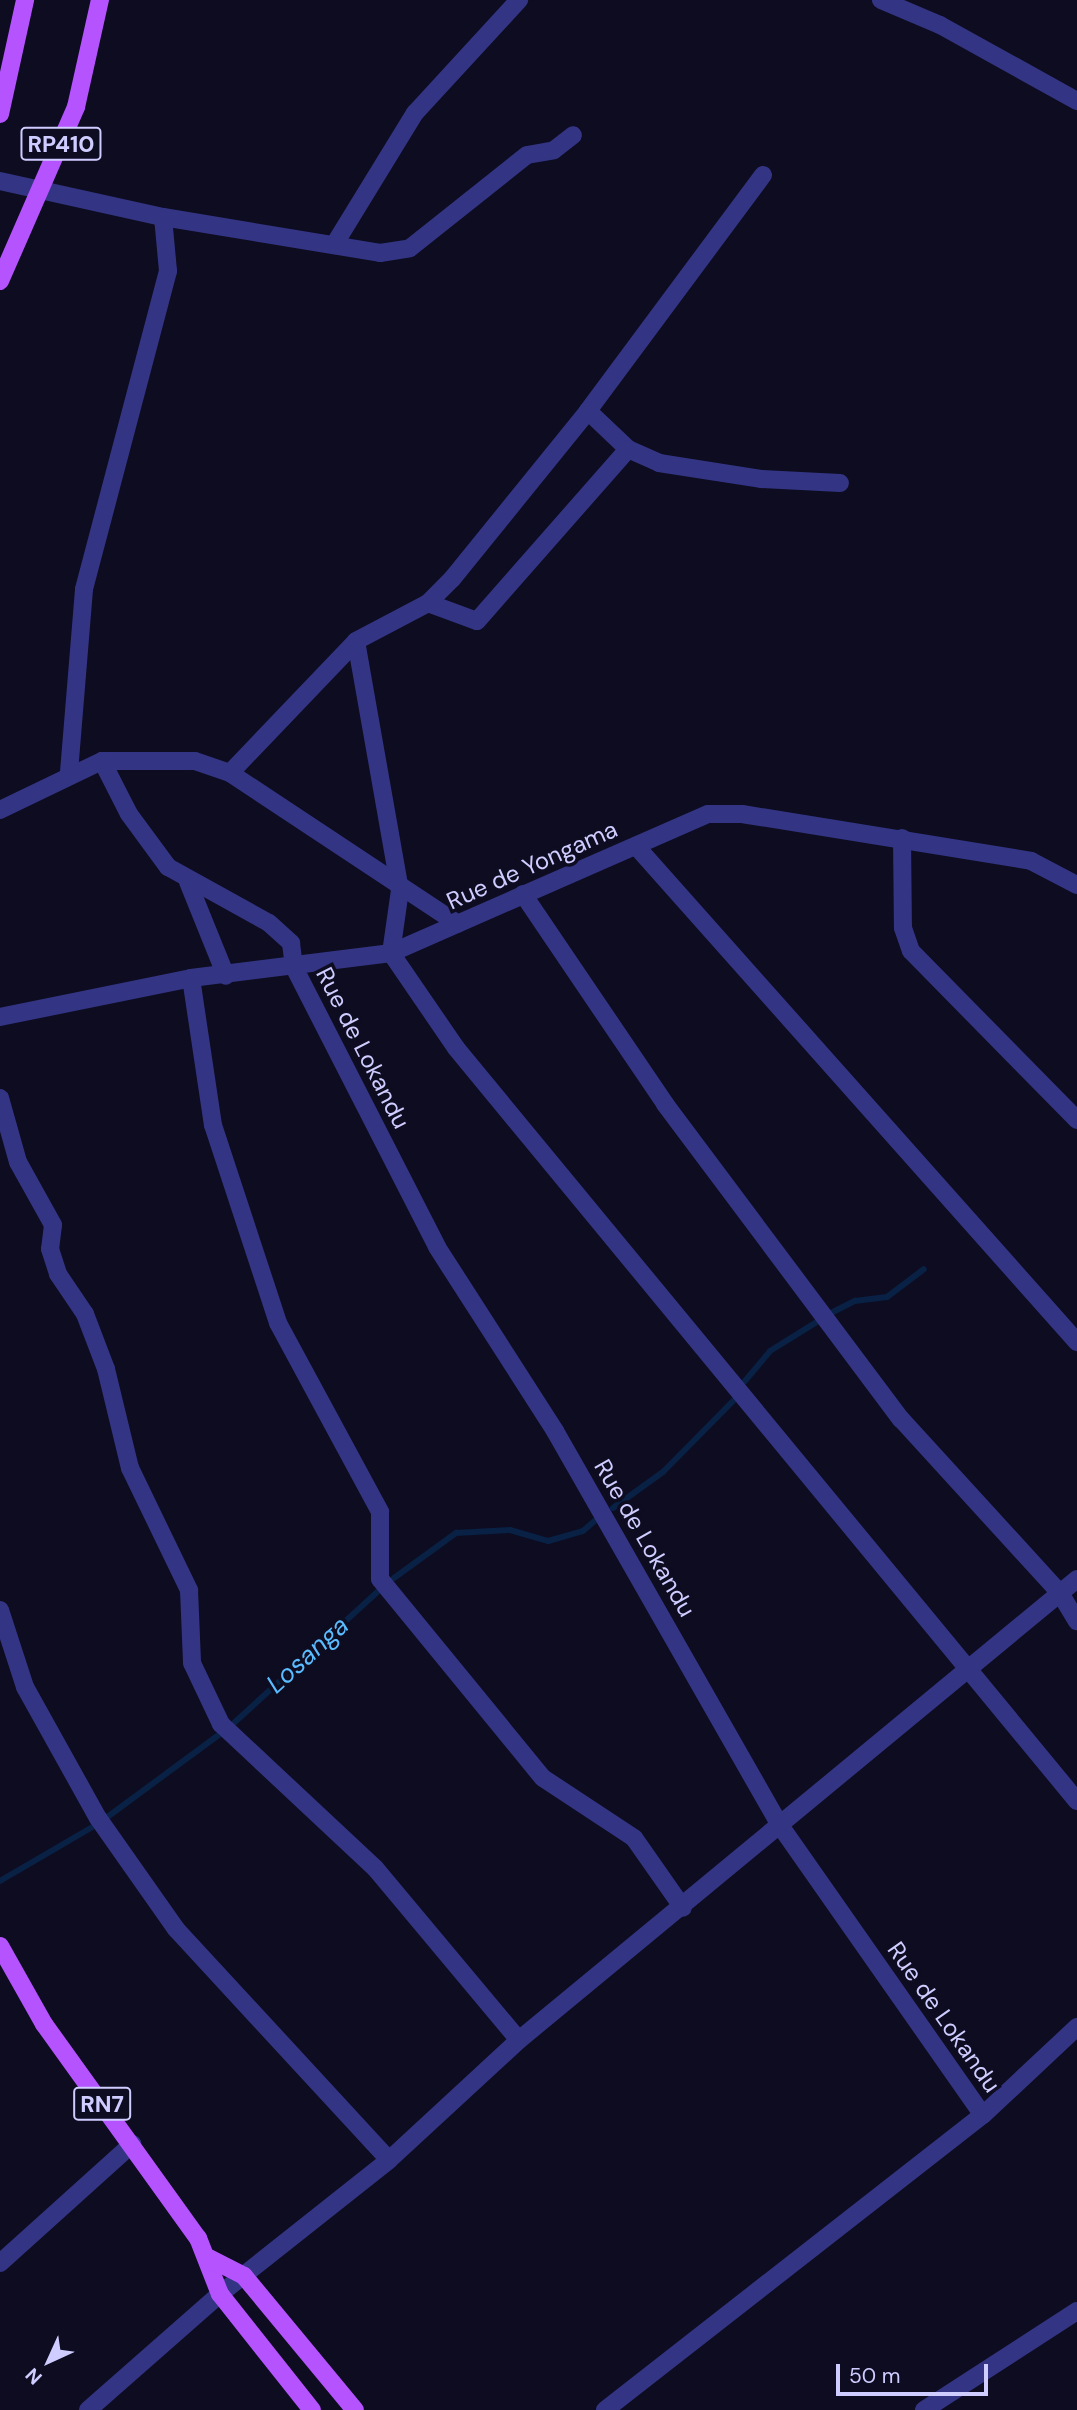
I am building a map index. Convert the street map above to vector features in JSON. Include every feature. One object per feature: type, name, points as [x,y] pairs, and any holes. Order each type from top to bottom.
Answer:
[{"type":"main road","name":"RP410","points":[[0,114],[25,0]]},
{"type":"main road","name":"RP410","points":[[0,282],[44,187],[76,107],[100,0]]},
{"type":"main road","name":"RN7","points":[[0,1946],[44,2024],[132,2144],[209,2258],[220,2294],[312,2410]]},
{"type":"main road","name":"RN7","points":[[209,2258],[244,2276],[355,2410]]},
{"type":"street","points":[[334,245],[415,113],[519,0]]},
{"type":"street","points":[[881,0],[940,25],[1077,102]]},
{"type":"street","points":[[0,181],[44,187],[163,217],[380,253],[410,248],[527,155],[554,150],[573,135]]},
{"type":"street","points":[[230,773],[356,641],[428,603],[587,411],[763,175]]},
{"type":"street","points":[[69,772],[84,589],[168,271],[163,217]]},
{"type":"street","points":[[587,411],[628,449],[659,463],[724,474],[840,483]]},
{"type":"street","points":[[428,603],[477,621],[628,449]]},
{"type":"street","points":[[356,641],[400,890],[391,953],[456,1048],[1077,1801]]},
{"type":"street","points":[[102,761],[150,847],[188,882],[226,976]]},
{"type":"street","points":[[0,810],[69,772],[102,761],[195,761],[230,773],[400,890],[458,924]]},
{"type":"street","name":"Rue de Yongama","points":[[0,1017],[191,978],[226,976],[391,953],[708,814],[902,838],[1031,862],[1077,885]]},
{"type":"street","points":[[902,838],[903,928],[911,951],[1077,1120]]},
{"type":"street","points":[[636,846],[1077,1342]]},
{"type":"street","name":"Rue de Lokandu","points":[[188,882],[281,931],[291,943],[294,967],[438,1247],[555,1431],[779,1824],[983,2115]]},
{"type":"street","points":[[523,894],[665,1104],[893,1409],[1060,1593],[1077,1621]]},
{"type":"street","points":[[191,978],[213,1125],[278,1323],[380,1511],[380,1579],[543,1778],[634,1838],[683,1908]]},
{"type":"street","points":[[0,1098],[18,1162],[53,1225],[50,1249],[58,1274],[85,1314],[106,1369],[130,1468],[189,1590],[191,1663],[221,1724],[375,1868],[519,2040]]},
{"type":"street","points":[[88,2410],[220,2294],[389,2160],[519,2040],[683,1908],[779,1824],[1077,1579]]},
{"type":"street","points":[[0,1610],[25,1687],[114,1840],[176,1929],[389,2160]]},
{"type":"street","points":[[605,2410],[983,2115],[1077,2027]]},
{"type":"street","points":[[0,2263],[132,2144]]},
{"type":"street","points":[[924,2410],[1077,2311]]},
{"type":"waterway","name":"Losanga","points":[[831,1313],[855,1301],[887,1297],[924,1269]]},
{"type":"waterway","name":"Losanga","points":[[745,1381],[770,1351],[820,1320]]},
{"type":"waterway","name":"Losanga","points":[[613,1508],[663,1472],[737,1397]]},
{"type":"waterway","name":"Losanga","points":[[394,1578],[456,1533],[510,1530],[548,1541],[583,1531],[600,1516]]},
{"type":"waterway","name":"Losanga","points":[[235,1722],[382,1588]]},
{"type":"waterway","name":"Losanga","points":[[106,1818],[220,1734]]},
{"type":"waterway","name":"Losanga","points":[[0,1881],[96,1825]]}]
